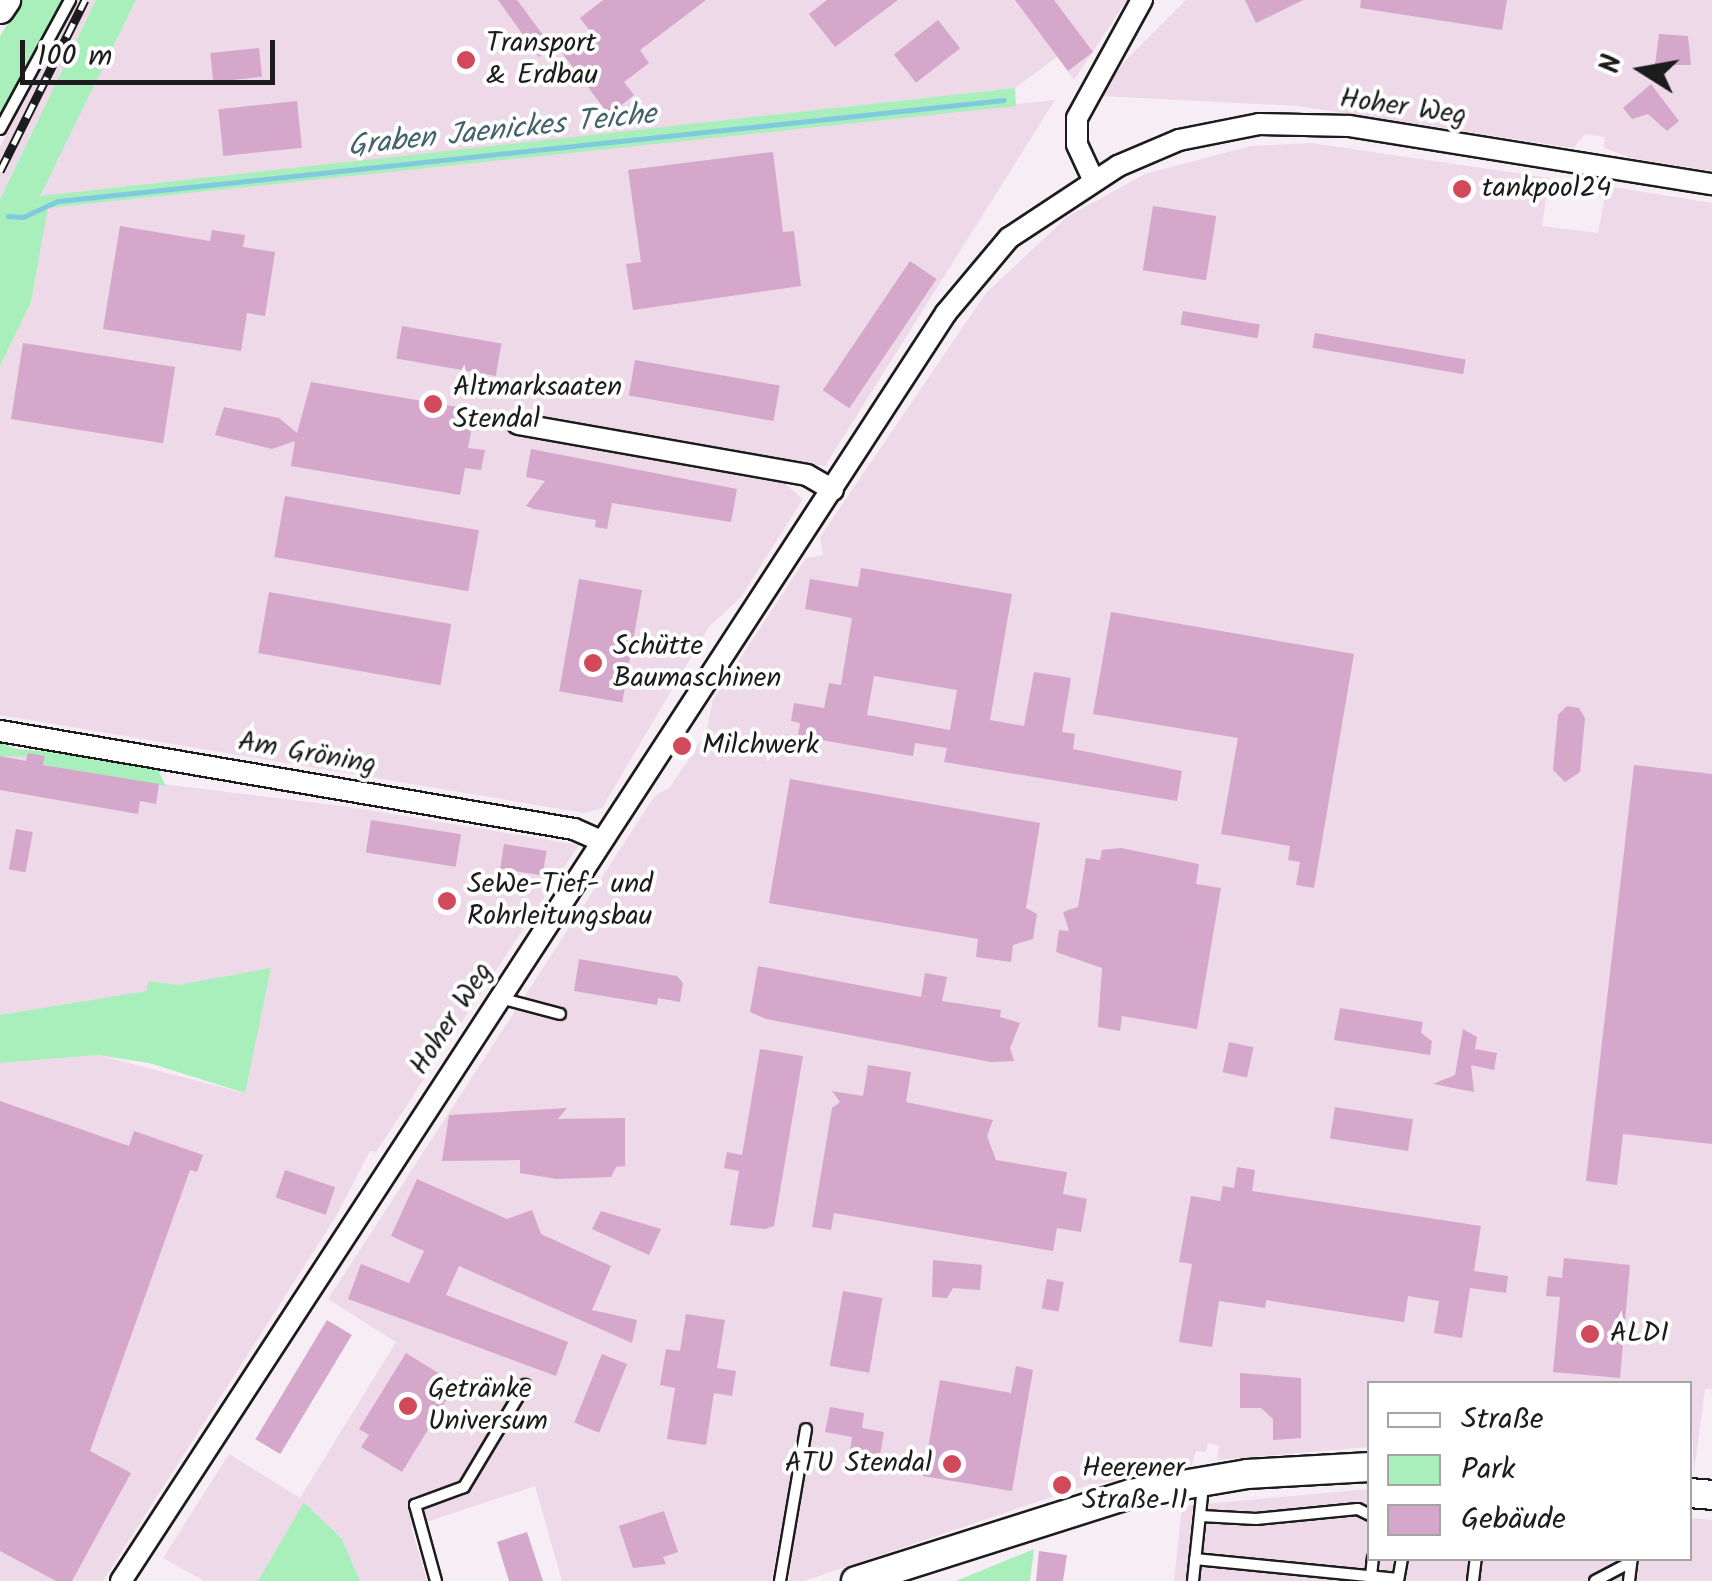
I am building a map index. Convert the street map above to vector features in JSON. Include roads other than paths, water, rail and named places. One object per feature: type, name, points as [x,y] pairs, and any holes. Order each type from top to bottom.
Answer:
[{"type":"main road","points":[[0,10],[6,0]]},
{"type":"main road","points":[[856,1581],[1085,1506],[1203,1480],[1367,1467]]},
{"type":"street","points":[[1093,179],[1077,144],[1078,118],[1142,0]]},
{"type":"street","name":"Hoher Weg","points":[[121,1581],[966,285],[1009,238],[1093,179],[1179,140],[1297,122],[1712,184]]},
{"type":"street","points":[[518,424],[807,475],[833,490]]},
{"type":"street","name":"Am Gröning","points":[[0,732],[574,828],[601,841]]},
{"type":"lane","points":[[0,130],[70,0]]},
{"type":"lane","points":[[499,998],[560,1014]]},
{"type":"lane","points":[[436,1581],[415,1504],[464,1487],[525,1386]]},
{"type":"lane","points":[[780,1581],[806,1429]]},
{"type":"lane","points":[[1194,1581],[1203,1480]]},
{"type":"lane","points":[[1200,1516],[1256,1519],[1358,1509],[1367,1514]]},
{"type":"lane","points":[[1196,1559],[1398,1580]]},
{"type":"lane","points":[[1371,1576],[1373,1561]]},
{"type":"lane","points":[[1595,1581],[1629,1561]]},
{"type":"waterway","name":"Graben Jaenickes Teiche","points":[[8,216],[23,217],[58,201],[1004,100]]},
{"type":"railway","points":[[0,171],[85,0]]},
{"type":"place","name":"Transport & Erdbau","points":[[466,60]]},
{"type":"place","name":"tankpool24","points":[[1462,189]]},
{"type":"place","name":"Altmarksaaten Stendal","points":[[433,404]]},
{"type":"place","name":"Schütte Baumaschinen","points":[[593,663]]},
{"type":"place","name":"Milchwerk","points":[[682,746]]},
{"type":"place","name":"SeWe-Tief- und Rohrleitungsbau","points":[[447,901]]},
{"type":"place","name":"ALDI","points":[[1590,1334]]},
{"type":"place","name":"Getränke Universum","points":[[408,1406]]},
{"type":"place","name":"ATU Stendal","points":[[952,1464]]},
{"type":"place","name":"Heerener Straße 11","points":[[1062,1485]]}]
